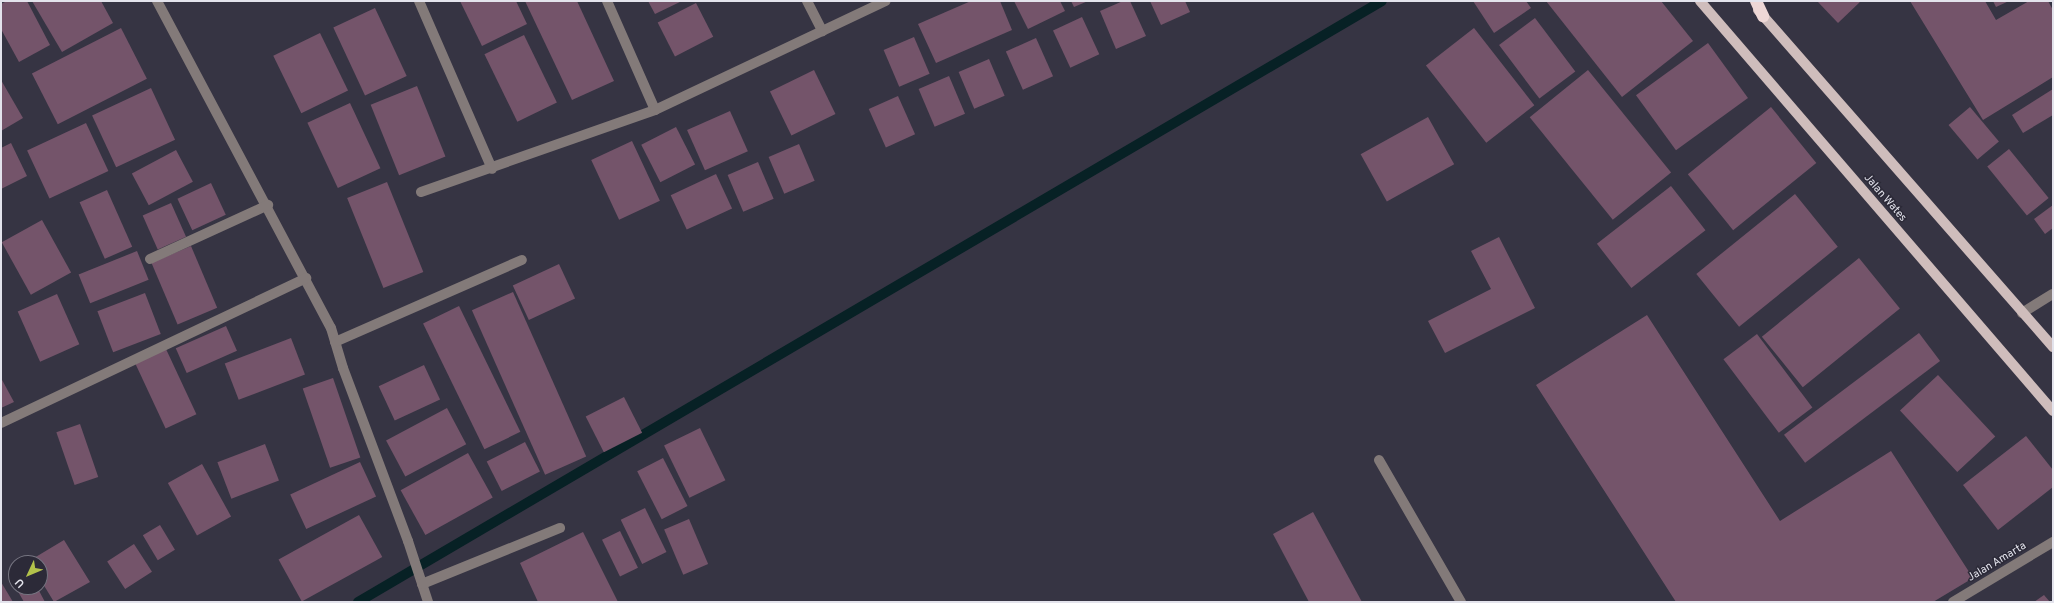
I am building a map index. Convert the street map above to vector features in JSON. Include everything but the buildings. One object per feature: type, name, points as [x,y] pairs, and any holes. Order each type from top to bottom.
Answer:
[{"type":"highway","points":[[1756,1],[1763,16]]},
{"type":"main road","name":"Jalan Wates","points":[[1700,1],[2053,411]]},
{"type":"main road","points":[[1750,1],[2053,347]]},
{"type":"street","points":[[157,1],[268,205],[331,328],[408,541],[428,602]]},
{"type":"street","points":[[419,1],[492,169]]},
{"type":"street","points":[[607,1],[655,110]]},
{"type":"street","points":[[807,1],[822,31]]},
{"type":"street","points":[[421,192],[492,169],[655,110],[886,1]]},
{"type":"street","points":[[150,259],[268,205]]},
{"type":"street","points":[[335,342],[522,260]]},
{"type":"street","points":[[1,423],[306,278]]},
{"type":"street","points":[[2022,313],[2053,294]]},
{"type":"street","points":[[1379,460],[1461,602]]},
{"type":"street","points":[[421,580],[560,528]]},
{"type":"street","name":"Jalan Amarta","points":[[1953,602],[2053,542]]},
{"type":"waterway","points":[[358,602],[1382,1]]}]
